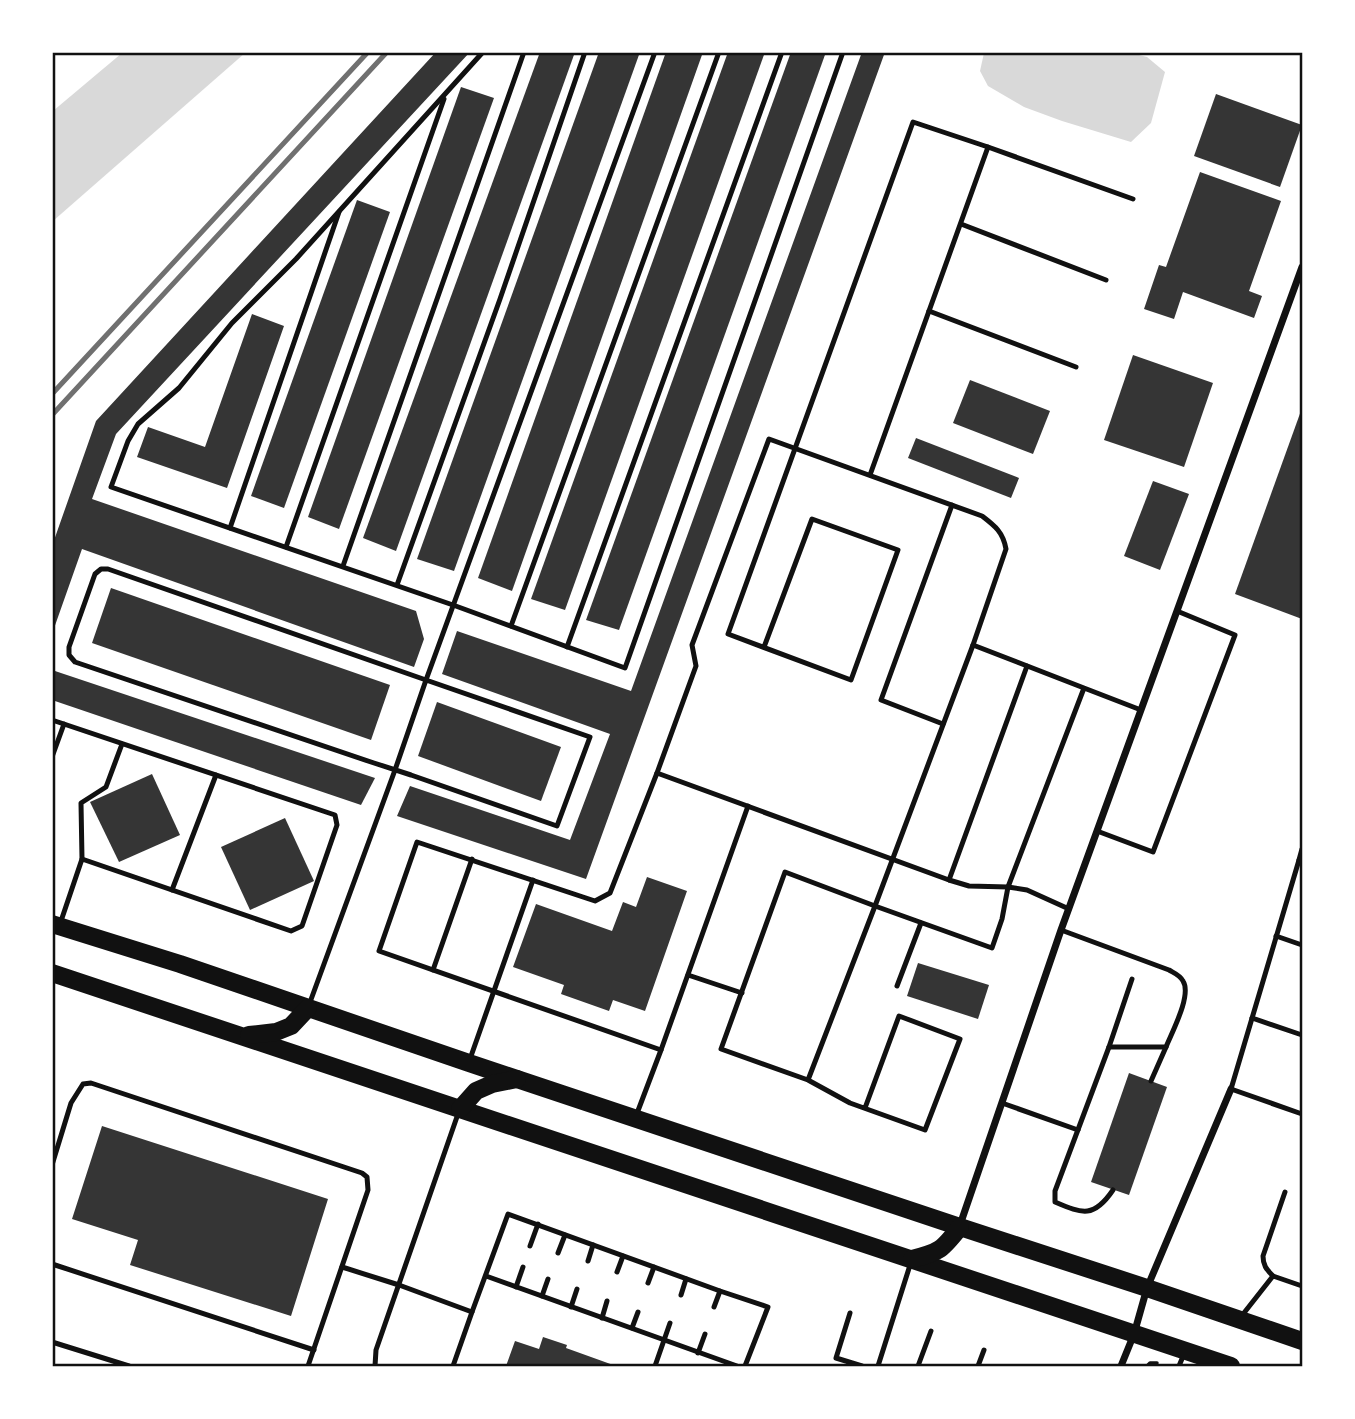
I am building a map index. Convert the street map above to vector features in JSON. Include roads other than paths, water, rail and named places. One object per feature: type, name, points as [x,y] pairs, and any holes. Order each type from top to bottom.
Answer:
[{"type":"main road","points":[[56,925],[1303,1341]]},
{"type":"main road","points":[[52,973],[1134,1334],[1182,1359],[1231,1367]]},
{"type":"main road","points":[[242,1036],[276,1032],[291,1026],[308,1008]]},
{"type":"main road","points":[[460,1109],[476,1091],[492,1084],[519,1079]]},
{"type":"main road","points":[[912,1259],[934,1254],[947,1244],[960,1227]]},
{"type":"street","points":[[960,1227],[1061,930],[1303,267]]},
{"type":"street","points":[[1121,1367],[1147,1288],[1231,1089]]},
{"type":"lane","points":[[483,52],[296,259],[232,323],[179,387],[138,424],[128,441],[111,487],[397,585],[625,668],[843,52]]},
{"type":"lane","points":[[343,566],[524,52]]},
{"type":"lane","points":[[397,585],[586,52]]},
{"type":"lane","points":[[308,1008],[655,52]]},
{"type":"lane","points":[[511,626],[719,52]]},
{"type":"lane","points":[[567,647],[782,52]]},
{"type":"lane","points":[[286,547],[445,96]]},
{"type":"lane","points":[[764,647],[812,519],[898,550],[850,680],[728,634],[913,122],[1133,199]]},
{"type":"lane","points":[[870,475],[988,147]]},
{"type":"lane","points":[[230,527],[340,209]]},
{"type":"lane","points":[[961,224],[1106,280]]},
{"type":"lane","points":[[929,311],[1076,367]]},
{"type":"lane","points":[[661,1050],[379,951],[417,842],[595,901],[610,893],[696,666],[692,645],[769,439],[982,516],[1004,537],[1006,548],[973,645],[808,1080]]},
{"type":"lane","points":[[943,724],[881,700],[952,505]]},
{"type":"lane","points":[[101,569],[107,569],[426,680],[590,737],[557,826],[75,662],[69,655],[69,647],[96,574],[101,569]]},
{"type":"lane","points":[[1097,831],[1153,852],[1235,635],[1177,611]]},
{"type":"lane","points":[[973,645],[1142,710]]},
{"type":"lane","points":[[949,880],[1027,666]]},
{"type":"lane","points":[[864,1108],[899,1016],[960,1039],[925,1130],[864,1108],[837,1097],[808,1080],[721,1049],[785,872],[992,948],[1002,919],[1008,887],[1084,688]]},
{"type":"lane","points":[[52,720],[335,815],[337,825],[302,926],[291,931],[82,859]]},
{"type":"lane","points":[[52,757],[64,724]]},
{"type":"lane","points":[[56,925],[82,859],[81,803],[106,787],[122,744]]},
{"type":"lane","points":[[657,773],[949,880],[969,886],[1027,890],[1069,909]]},
{"type":"lane","points":[[172,890],[216,775]]},
{"type":"lane","points":[[636,1118],[748,806]]},
{"type":"lane","points":[[1303,849],[1231,1089],[1303,1114]]},
{"type":"lane","points":[[433,970],[472,859]]},
{"type":"lane","points":[[468,1063],[533,880]]},
{"type":"lane","points":[[897,986],[921,923]]},
{"type":"lane","points":[[1061,930],[1169,970],[1185,984],[1186,993],[1151,1081]]},
{"type":"lane","points":[[1276,936],[1303,945]]},
{"type":"lane","points":[[688,975],[741,993]]},
{"type":"lane","points":[[1112,1189],[1104,1203],[1088,1211],[1080,1212],[1055,1202],[1055,1191],[1132,979]]},
{"type":"lane","points":[[1252,1018],[1303,1035]]},
{"type":"lane","points":[[1109,1047],[1166,1047]]},
{"type":"lane","points":[[52,1165],[71,1103],[83,1084],[91,1083],[362,1173],[367,1177],[368,1190],[308,1367]]},
{"type":"lane","points":[[1002,1103],[1078,1130]]},
{"type":"lane","points":[[375,1367],[376,1350],[460,1109]]},
{"type":"lane","points":[[1285,1192],[1263,1263],[1273,1276],[1303,1286]]},
{"type":"lane","points":[[453,1367],[508,1214],[768,1307],[745,1367]]},
{"type":"lane","points":[[530,1246],[538,1224]]},
{"type":"lane","points":[[558,1253],[565,1235]]},
{"type":"lane","points":[[588,1261],[593,1245]]},
{"type":"lane","points":[[617,1272],[623,1256]]},
{"type":"lane","points":[[878,1367],[912,1259]]},
{"type":"lane","points":[[52,1264],[314,1350]]},
{"type":"lane","points":[[342,1267],[472,1312]]},
{"type":"lane","points":[[516,1287],[523,1267]]},
{"type":"lane","points":[[648,1283],[653,1267]]},
{"type":"lane","points":[[485,1276],[737,1367]]},
{"type":"lane","points":[[1238,1320],[1273,1276]]},
{"type":"lane","points":[[542,1296],[548,1279]]},
{"type":"lane","points":[[681,1295],[686,1279]]},
{"type":"lane","points":[[571,1307],[577,1289]]},
{"type":"lane","points":[[714,1307],[720,1292]]},
{"type":"lane","points":[[602,1318],[607,1301]]},
{"type":"lane","points":[[632,1328],[638,1312]]},
{"type":"lane","points":[[850,1313],[836,1358],[862,1367]]},
{"type":"lane","points":[[654,1367],[670,1323]]},
{"type":"lane","points":[[918,1367],[931,1331]]},
{"type":"lane","points":[[698,1353],[705,1334]]},
{"type":"lane","points":[[52,1342],[129,1367]]},
{"type":"lane","points":[[978,1367],[984,1350]]},
{"type":"railway","points":[[52,394],[368,52]]},
{"type":"railway","points":[[52,415],[387,52]]}]
